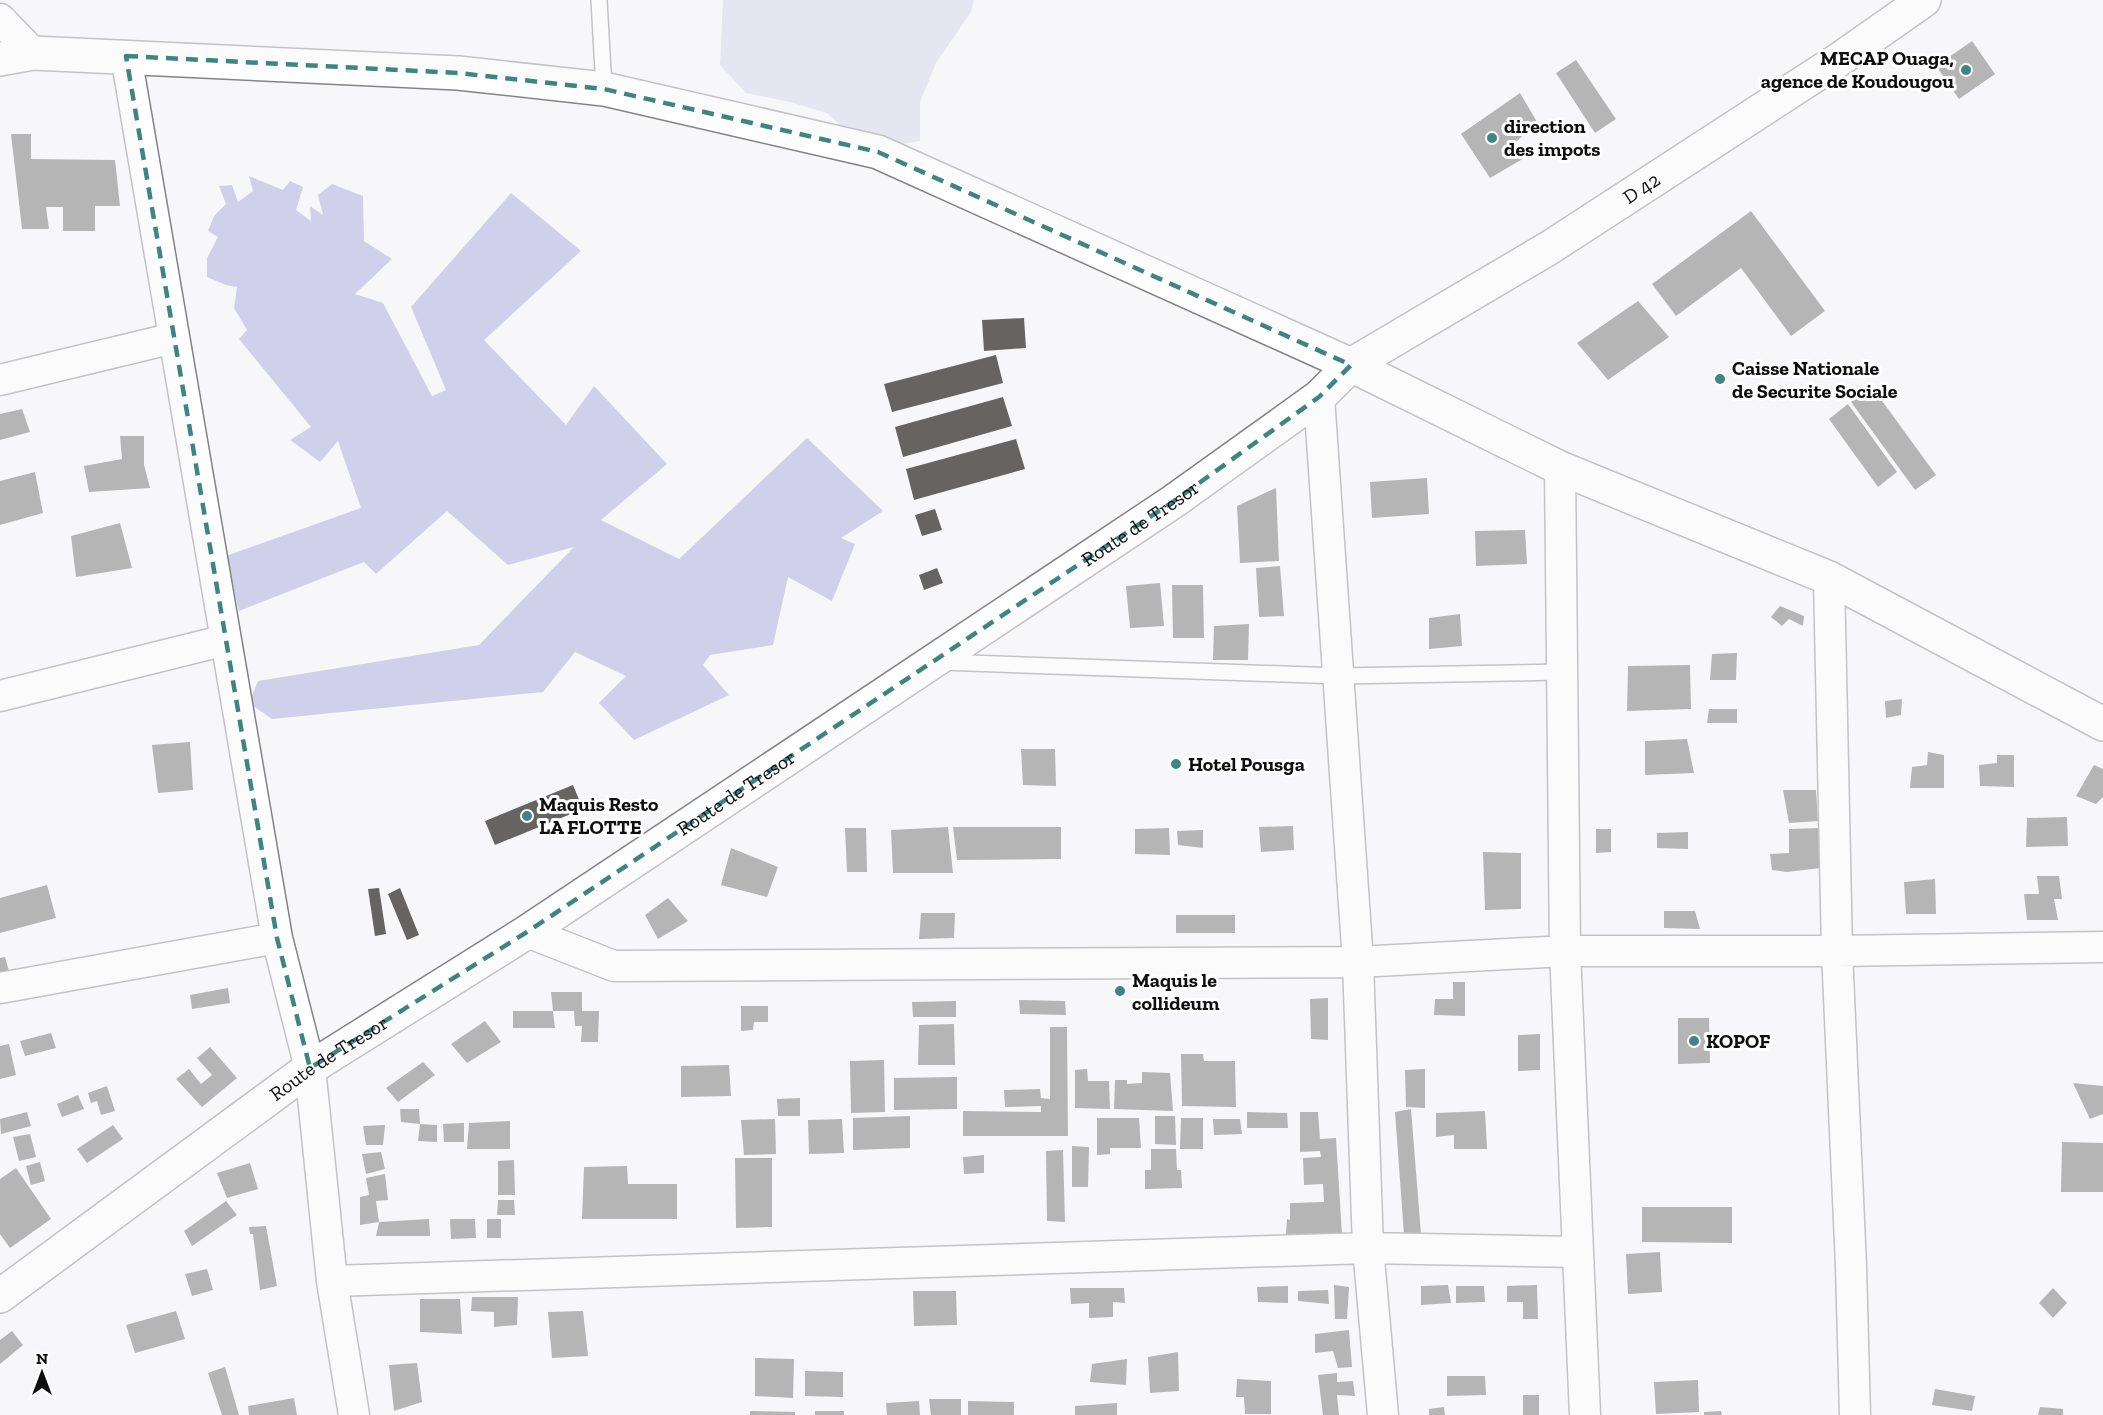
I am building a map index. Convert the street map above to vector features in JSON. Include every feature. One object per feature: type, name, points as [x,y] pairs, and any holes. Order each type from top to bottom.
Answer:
[{"type":"street","name":"D 42","points":[[1351,365],[1549,248],[1840,59],[1924,0]]},
{"type":"street","points":[[0,19],[33,53]]},
{"type":"street","points":[[0,58],[33,53],[126,56],[458,73],[604,89],[878,152],[1351,365],[1560,468],[1829,578],[2103,724]]},
{"type":"street","points":[[126,56],[277,938],[310,1068],[332,1281],[354,1415]]},
{"type":"street","points":[[0,380],[174,338]]},
{"type":"street","name":"Route de Tresor","points":[[0,1296],[310,1068],[527,932],[1174,501],[1319,397],[1351,365]]},
{"type":"street","points":[[310,1068],[1319,397],[1358,962],[1368,1248],[1383,1415]]},
{"type":"street","points":[[1560,468],[1565,951],[1585,1415]]},
{"type":"street","points":[[1829,578],[1837,951],[1855,1415]]},
{"type":"street","points":[[0,696],[226,640]]},
{"type":"street","points":[[527,932],[614,966],[1358,962],[1565,951],[1837,951],[2103,947]]},
{"type":"street","points":[[0,988],[277,938]]},
{"type":"street","points":[[332,1281],[1368,1248],[1578,1252]]},
{"type":"lane","points":[[599,0],[604,89]]},
{"type":"lane","points":[[932,662],[1338,676],[1562,672]]},
{"type":"highlighted area","points":[[126,56],[458,73],[604,89],[878,152],[1351,365],[1319,397],[1174,501],[527,932],[310,1068],[277,938]]},
{"type":"shaded area","points":[[723,0],[974,0],[971,12],[936,63],[920,102],[920,141],[867,150],[827,113],[790,102],[746,93],[720,65]]},
{"type":"shaded area","points":[[249,176],[283,190],[290,181],[303,187],[296,210],[311,221],[310,206],[323,215],[318,195],[332,184],[363,196],[364,241],[392,259],[355,294],[383,303],[432,396],[446,390],[411,307],[511,193],[581,251],[484,340],[566,425],[594,386],[667,464],[601,520],[679,559],[807,438],[883,511],[841,538],[855,544],[832,601],[788,577],[773,645],[710,655],[703,665],[729,695],[634,740],[599,703],[626,676],[575,652],[543,692],[272,719],[249,703],[258,681],[479,645],[574,547],[508,565],[447,511],[376,574],[364,562],[239,611],[226,556],[361,508],[338,441],[320,462],[290,440],[311,427],[239,339],[247,330],[234,308],[237,287],[207,277],[207,258],[218,237],[208,231],[214,216],[226,204],[219,186],[232,185],[238,202],[253,191]]},
{"type":"building","name":"MECAP Ouaga, agence de Koudougou","points":[[1972,41],[1995,74],[1959,99],[1936,66]]},
{"type":"building","points":[[1576,60],[1616,119],[1595,133],[1556,73]]},
{"type":"building","name":"direction des impots","points":[[1520,93],[1537,122],[1516,142],[1526,157],[1490,178],[1461,134]]},
{"type":"building","points":[[11,134],[31,134],[31,159],[115,160],[120,206],[95,206],[95,231],[63,231],[63,207],[46,207],[49,229],[22,229]]},
{"type":"building","points":[[1751,211],[1825,311],[1791,336],[1741,268],[1676,316],[1652,284]]},
{"type":"building","points":[[1638,301],[1669,337],[1608,380],[1577,343]]},
{"type":"building","points":[[1024,318],[1026,348],[984,351],[982,320]]},
{"type":"building","points":[[996,355],[1003,383],[892,412],[884,384]]},
{"type":"building","points":[[1872,387],[1936,475],[1915,490],[1851,402]]},
{"type":"building","points":[[1003,397],[1012,426],[903,457],[895,427]]},
{"type":"building","points":[[1848,404],[1897,472],[1878,487],[1829,419]]},
{"type":"building","points":[[22,409],[30,432],[0,440],[0,414]]},
{"type":"building","points":[[120,436],[144,436],[144,465],[150,488],[89,492],[84,466],[122,459]]},
{"type":"building","points":[[1016,439],[1025,469],[914,500],[906,469]]},
{"type":"building","points":[[35,472],[43,513],[0,525],[0,481]]},
{"type":"building","points":[[1427,478],[1429,514],[1372,518],[1370,482]]},
{"type":"building","points":[[1276,488],[1279,561],[1240,563],[1237,506]]},
{"type":"building","points":[[935,509],[942,530],[922,536],[915,515]]},
{"type":"building","points":[[120,523],[132,568],[76,577],[71,536]]},
{"type":"building","points":[[1525,530],[1527,564],[1476,566],[1475,531]]},
{"type":"building","points":[[1280,566],[1284,616],[1259,617],[1256,568]]},
{"type":"building","points":[[937,568],[943,583],[924,590],[919,575]]},
{"type":"building","points":[[1160,583],[1164,626],[1130,628],[1126,586]]},
{"type":"building","points":[[1172,585],[1203,585],[1204,638],[1173,638]]},
{"type":"building","points":[[1780,606],[1804,616],[1803,626],[1789,619],[1782,626],[1771,617]]},
{"type":"building","points":[[1460,614],[1462,646],[1429,649],[1429,618]]},
{"type":"building","points":[[1249,624],[1248,660],[1213,660],[1214,626]]},
{"type":"building","points":[[1737,653],[1736,680],[1710,680],[1712,654]]},
{"type":"building","points":[[1690,665],[1691,709],[1627,711],[1628,666]]},
{"type":"building","points":[[1902,699],[1901,715],[1886,718],[1885,701]]},
{"type":"building","points":[[1709,709],[1737,709],[1737,723],[1707,723]]},
{"type":"building","points":[[1687,739],[1694,773],[1645,775],[1645,741]]},
{"type":"building","points":[[190,742],[193,790],[158,793],[152,745]]},
{"type":"building","points":[[1021,749],[1055,749],[1056,786],[1023,785]]},
{"type":"building","points":[[1928,752],[1944,755],[1944,788],[1910,788],[1912,767],[1927,765]]},
{"type":"building","points":[[1997,755],[2014,755],[2014,787],[1980,786],[1979,765],[1997,763]]},
{"type":"building","points":[[2094,765],[2103,769],[2103,797],[2096,804],[2076,796]]},
{"type":"building","points":[[573,785],[583,809],[495,845],[485,821]]},
{"type":"building","points":[[1783,790],[1816,790],[1818,821],[1789,823]]},
{"type":"building","points":[[2067,817],[2068,846],[2026,847],[2027,818]]},
{"type":"building","points":[[1293,826],[1294,850],[1261,852],[1259,827]]},
{"type":"building","points":[[948,827],[953,873],[893,873],[891,830]]},
{"type":"building","points":[[953,827],[1061,827],[1061,859],[957,860]]},
{"type":"building","points":[[845,828],[866,828],[867,872],[847,872]]},
{"type":"building","points":[[1169,828],[1170,855],[1135,854],[1135,829]]},
{"type":"building","points":[[1820,828],[1821,868],[1787,872],[1772,870],[1770,854],[1789,853],[1789,829]]},
{"type":"building","points":[[1596,829],[1611,829],[1611,852],[1596,853]]},
{"type":"building","points":[[1203,830],[1203,848],[1178,845],[1177,831]]},
{"type":"building","points":[[1688,832],[1688,849],[1657,848],[1657,833]]},
{"type":"building","points":[[731,848],[778,867],[767,897],[721,885]]},
{"type":"building","points":[[1483,852],[1521,853],[1521,909],[1485,910]]},
{"type":"building","points":[[2037,876],[2059,876],[2062,899],[2054,899],[2058,920],[2027,920],[2024,894],[2039,894]]},
{"type":"building","points":[[1935,879],[1936,914],[1906,914],[1904,882]]},
{"type":"building","points":[[47,885],[56,918],[0,933],[0,898]]},
{"type":"building","points":[[379,888],[386,934],[375,936],[368,889]]},
{"type":"building","points":[[400,888],[419,935],[407,940],[388,894]]},
{"type":"building","points":[[668,898],[688,921],[658,939],[645,915]]},
{"type":"building","points":[[1664,911],[1695,911],[1700,929],[1664,928]]},
{"type":"building","points":[[921,913],[955,913],[954,938],[919,939]]},
{"type":"building","points":[[1176,915],[1235,915],[1235,933],[1176,933]]},
{"type":"building","points":[[5,957],[9,971],[0,974],[0,958]]},
{"type":"building","points":[[1453,982],[1465,982],[1465,1016],[1434,1015],[1435,999],[1453,999]]},
{"type":"building","points":[[228,988],[230,1003],[192,1009],[190,995]]},
{"type":"building","points":[[551,992],[582,992],[582,1011],[599,1011],[598,1042],[581,1042],[582,1026],[575,1026],[574,1011],[553,1011]]},
{"type":"building","points":[[1328,998],[1328,1040],[1311,1039],[1310,999]]},
{"type":"building","points":[[1019,1000],[1065,1001],[1066,1015],[1020,1014]]},
{"type":"building","points":[[956,1001],[956,1017],[913,1017],[912,1002]]},
{"type":"building","points":[[741,1006],[768,1006],[768,1022],[754,1022],[753,1030],[741,1031]]},
{"type":"building","points":[[513,1011],[553,1011],[555,1028],[513,1028]]},
{"type":"building","name":"KOPOF","points":[[1678,1018],[1709,1018],[1710,1063],[1678,1064]]},
{"type":"building","points":[[485,1021],[501,1042],[467,1063],[451,1044]]},
{"type":"building","points":[[954,1024],[955,1065],[918,1065],[919,1025]]},
{"type":"building","points":[[1050,1027],[1067,1027],[1068,1136],[963,1136],[963,1111],[1041,1112],[1041,1106],[1005,1107],[1004,1090],[1040,1089],[1041,1098],[1050,1099]]},
{"type":"building","points":[[51,1033],[56,1048],[25,1056],[20,1041]]},
{"type":"building","points":[[1540,1034],[1540,1070],[1518,1071],[1518,1035]]},
{"type":"building","points":[[9,1044],[16,1075],[0,1079],[0,1046]]},
{"type":"building","points":[[210,1047],[237,1078],[202,1107],[176,1079],[189,1069],[201,1084],[212,1075],[197,1058]]},
{"type":"building","points":[[1181,1054],[1203,1054],[1204,1061],[1235,1061],[1236,1107],[1182,1106]]},
{"type":"building","points":[[884,1060],[885,1112],[851,1113],[850,1061]]},
{"type":"building","points":[[423,1062],[435,1075],[398,1102],[386,1088]]},
{"type":"building","points":[[729,1065],[731,1096],[681,1097],[681,1066]]},
{"type":"building","points":[[1087,1069],[1088,1081],[1109,1081],[1110,1109],[1075,1108],[1075,1070]]},
{"type":"building","points":[[1425,1069],[1425,1108],[1406,1107],[1405,1070]]},
{"type":"building","points":[[1142,1072],[1170,1073],[1173,1111],[1114,1109],[1115,1080],[1127,1080],[1127,1084],[1142,1083]]},
{"type":"building","points":[[957,1077],[957,1109],[894,1110],[894,1078]]},
{"type":"building","points":[[2073,1083],[2103,1086],[2103,1114],[2090,1119]]},
{"type":"building","points":[[107,1086],[115,1111],[101,1115],[97,1101],[91,1103],[88,1093]]},
{"type":"building","points":[[78,1095],[84,1109],[62,1117],[57,1104]]},
{"type":"building","points":[[800,1098],[800,1116],[778,1116],[777,1099]]},
{"type":"building","points":[[400,1109],[419,1109],[420,1124],[401,1122]]},
{"type":"building","points":[[1411,1109],[1421,1234],[1404,1235],[1395,1112]]},
{"type":"building","points":[[1485,1111],[1487,1149],[1454,1149],[1454,1135],[1436,1137],[1436,1113]]},
{"type":"building","points":[[27,1112],[31,1126],[1,1134],[0,1119]]},
{"type":"building","points":[[1247,1112],[1287,1113],[1288,1128],[1247,1128]]},
{"type":"building","points":[[1300,1112],[1318,1112],[1320,1139],[1336,1138],[1342,1235],[1286,1234],[1287,1219],[1290,1220],[1290,1203],[1324,1202],[1323,1184],[1304,1185],[1303,1158],[1321,1157],[1320,1151],[1300,1152]]},
{"type":"building","points":[[910,1116],[910,1148],[853,1150],[853,1118]]},
{"type":"building","points":[[1155,1116],[1175,1116],[1176,1145],[1155,1144]]},
{"type":"building","points":[[1097,1118],[1139,1118],[1141,1148],[1110,1148],[1110,1154],[1097,1155]]},
{"type":"building","points":[[1181,1118],[1203,1118],[1203,1149],[1180,1149]]},
{"type":"building","points":[[775,1119],[776,1154],[744,1155],[741,1120]]},
{"type":"building","points":[[842,1119],[844,1153],[809,1154],[808,1120]]},
{"type":"building","points":[[1213,1119],[1240,1119],[1242,1134],[1214,1135]]},
{"type":"building","points":[[510,1121],[510,1149],[467,1149],[469,1123]]},
{"type":"building","points":[[464,1123],[464,1142],[444,1142],[443,1124]]},
{"type":"building","points":[[420,1124],[437,1125],[437,1142],[418,1141]]},
{"type":"building","points":[[113,1125],[123,1139],[87,1163],[77,1149]]},
{"type":"building","points":[[385,1125],[383,1145],[366,1145],[363,1126]]},
{"type":"building","points":[[30,1134],[36,1157],[19,1161],[13,1137]]},
{"type":"building","points":[[2062,1142],[2103,1143],[2103,1192],[2061,1192]]},
{"type":"building","points":[[1072,1146],[1089,1147],[1088,1187],[1072,1187]]},
{"type":"building","points":[[1151,1149],[1176,1149],[1177,1170],[1181,1170],[1182,1188],[1145,1189],[1145,1170],[1151,1170]]},
{"type":"building","points":[[1063,1150],[1065,1222],[1047,1221],[1046,1151]]},
{"type":"building","points":[[381,1152],[385,1169],[366,1174],[362,1154]]},
{"type":"building","points":[[984,1155],[984,1173],[964,1174],[963,1157]]},
{"type":"building","points":[[735,1158],[772,1158],[772,1227],[736,1228]]},
{"type":"building","points":[[514,1160],[515,1195],[498,1195],[498,1161]]},
{"type":"building","points":[[40,1162],[45,1181],[31,1185],[26,1166]]},
{"type":"building","points":[[250,1163],[258,1189],[227,1198],[217,1173]]},
{"type":"building","points":[[627,1166],[628,1184],[677,1184],[677,1219],[582,1219],[584,1167]]},
{"type":"building","points":[[16,1168],[51,1219],[10,1248],[0,1234],[0,1179]]},
{"type":"building","points":[[385,1174],[388,1200],[376,1201],[379,1222],[360,1225],[360,1197],[369,1195],[366,1178]]},
{"type":"building","points":[[498,1200],[514,1200],[515,1215],[497,1215]]},
{"type":"building","points":[[226,1201],[237,1215],[192,1246],[184,1231]]},
{"type":"building","points":[[1642,1207],[1732,1207],[1732,1243],[1642,1242]]},
{"type":"building","points":[[429,1219],[430,1236],[376,1236],[379,1222]]},
{"type":"building","points":[[450,1219],[475,1219],[476,1238],[451,1239]]},
{"type":"building","points":[[487,1219],[501,1219],[501,1238],[487,1238]]},
{"type":"building","points":[[266,1226],[277,1286],[260,1290],[253,1234],[250,1234],[249,1227]]},
{"type":"building","points":[[1660,1252],[1662,1292],[1628,1294],[1626,1254]]},
{"type":"building","points":[[207,1269],[213,1290],[192,1296],[185,1274]]},
{"type":"building","points":[[1334,1285],[1349,1287],[1347,1319],[1335,1319]]},
{"type":"building","points":[[1448,1285],[1451,1303],[1421,1305],[1421,1286]]},
{"type":"building","points":[[1537,1285],[1538,1319],[1523,1319],[1523,1302],[1507,1302],[1507,1286]]},
{"type":"building","points":[[1288,1286],[1288,1303],[1258,1302],[1257,1287]]},
{"type":"building","points":[[1456,1286],[1484,1286],[1485,1302],[1456,1303]]},
{"type":"building","points":[[1070,1288],[1124,1288],[1125,1303],[1113,1302],[1113,1317],[1089,1318],[1089,1303],[1071,1304]]},
{"type":"building","points":[[2053,1288],[2067,1303],[2053,1318],[2039,1303]]},
{"type":"building","points":[[1328,1290],[1329,1304],[1298,1301],[1298,1291]]},
{"type":"building","points":[[913,1291],[956,1291],[957,1325],[914,1326]]},
{"type":"building","points":[[472,1297],[518,1297],[517,1325],[494,1327],[494,1312],[471,1311]]},
{"type":"building","points":[[420,1299],[460,1299],[462,1334],[420,1332]]},
{"type":"building","points":[[176,1311],[185,1339],[135,1353],[126,1325]]},
{"type":"building","points":[[583,1311],[588,1356],[552,1358],[548,1312]]},
{"type":"building","points":[[1349,1330],[1352,1367],[1338,1368],[1333,1351],[1315,1353],[1315,1334]]},
{"type":"building","points":[[12,1331],[23,1345],[0,1364],[0,1340]]},
{"type":"building","points":[[1178,1352],[1179,1391],[1150,1393],[1148,1357]]},
{"type":"building","points":[[755,1358],[794,1359],[793,1398],[755,1396]]},
{"type":"building","points":[[1127,1359],[1126,1385],[1090,1382],[1092,1364]]},
{"type":"building","points":[[417,1363],[422,1402],[394,1411],[389,1365]]},
{"type":"building","points":[[225,1367],[239,1415],[222,1415],[208,1373]]},
{"type":"building","points":[[805,1371],[843,1372],[843,1397],[805,1396]]},
{"type":"building","points":[[1337,1373],[1337,1382],[1353,1381],[1355,1396],[1337,1395],[1339,1415],[1323,1415],[1318,1375]]},
{"type":"building","points":[[1447,1376],[1485,1376],[1486,1395],[1447,1396]]},
{"type":"building","points":[[1237,1379],[1271,1381],[1271,1414],[1245,1414],[1244,1397],[1236,1397]]},
{"type":"building","points":[[1698,1380],[1699,1412],[1656,1414],[1654,1382]]},
{"type":"building","points":[[1935,1389],[1975,1396],[1972,1411],[1932,1405]]},
{"type":"building","points":[[1523,1395],[1539,1395],[1539,1415],[1523,1415]]},
{"type":"building","points":[[294,1398],[297,1415],[249,1415],[248,1406]]},
{"type":"building","points":[[929,1399],[961,1399],[961,1415],[931,1415]]},
{"type":"building","points":[[919,1401],[920,1415],[887,1415],[886,1403]]},
{"type":"building","points":[[968,1401],[1014,1402],[1014,1415],[968,1415]]},
{"type":"building","points":[[1117,1403],[1117,1415],[1075,1415],[1075,1406]]},
{"type":"building","points":[[1444,1407],[1445,1415],[1429,1415],[1429,1409]]},
{"type":"building","points":[[2040,1407],[2063,1409],[2063,1415],[2038,1415]]},
{"type":"building","points":[[750,1411],[795,1412],[795,1415],[750,1415]]},
{"type":"building","points":[[815,1411],[844,1411],[844,1415],[815,1415]]},
{"type":"building","points":[[1721,1411],[1722,1415],[1704,1415],[1704,1412]]},
{"type":"place","name":"MECAP Ouaga, agence de Koudougou","points":[[1966,70]]},
{"type":"place","name":"direction des impots","points":[[1492,138]]},
{"type":"place","name":"Caisse Nationale de Securite Sociale","points":[[1720,379]]},
{"type":"place","name":"Hotel Pousga","points":[[1176,764]]},
{"type":"place","name":"Maquis Resto LA FLOTTE","points":[[527,816]]},
{"type":"place","name":"Maquis le collideum","points":[[1120,991]]},
{"type":"place","name":"KOPOF","points":[[1694,1041]]}]
